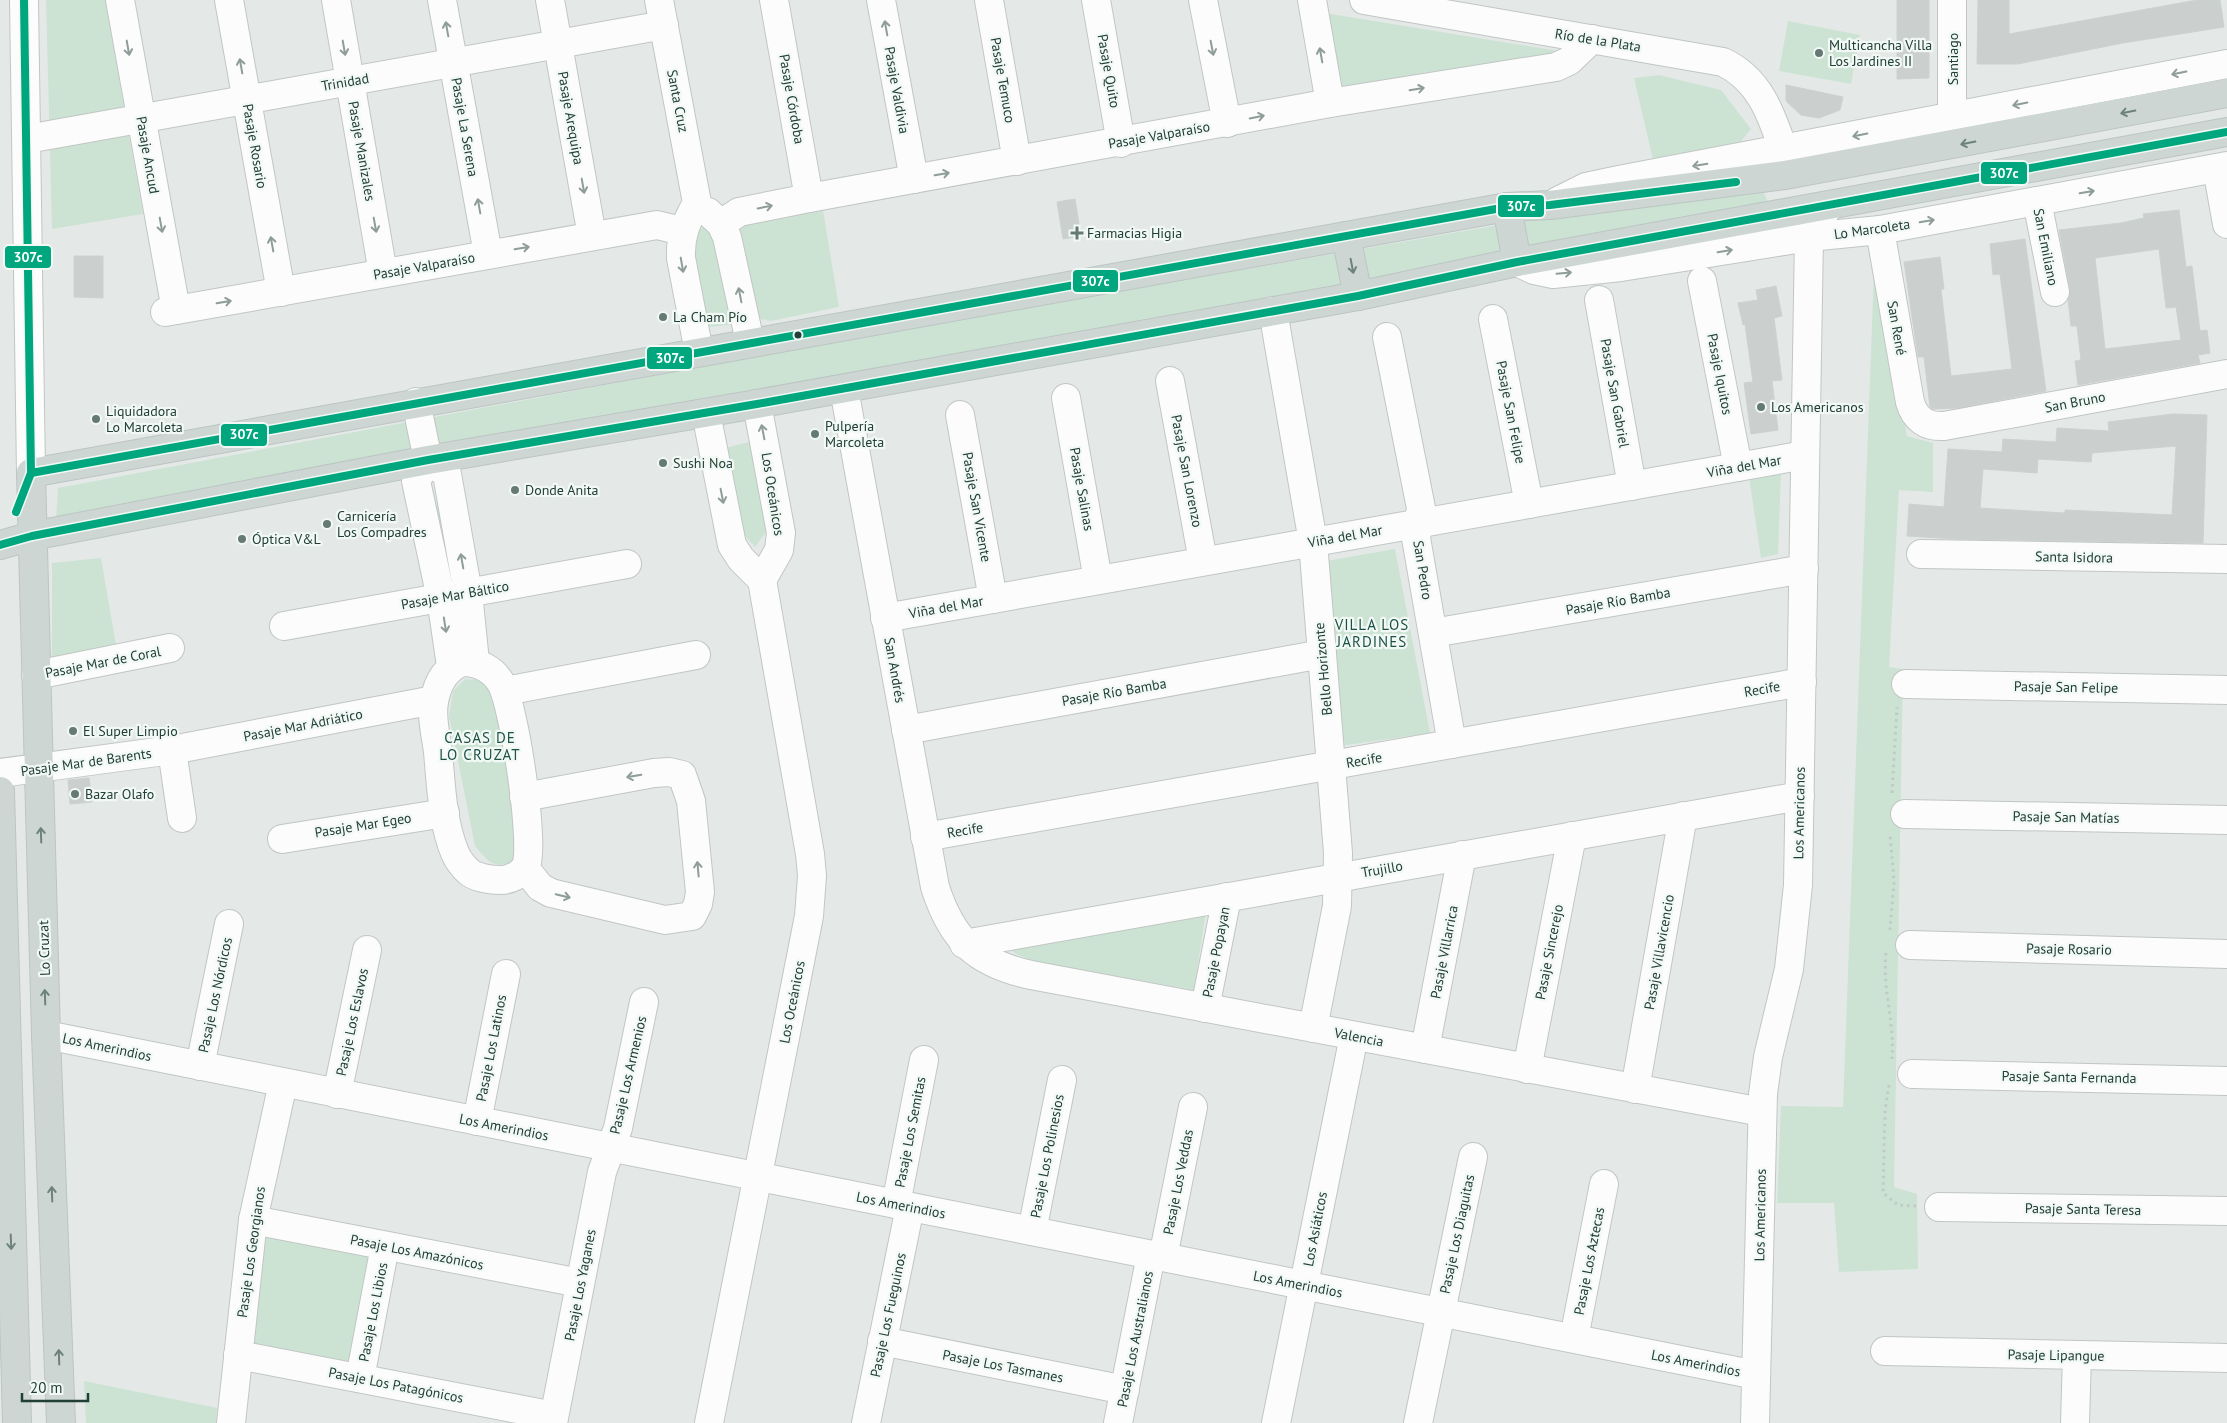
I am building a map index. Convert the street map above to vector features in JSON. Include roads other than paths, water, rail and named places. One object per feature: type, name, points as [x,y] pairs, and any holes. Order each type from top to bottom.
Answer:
[{"type":"main road","points":[[31,473],[416,402],[1507,207],[1550,205],[1785,175],[2227,93]]},
{"type":"main road","points":[[0,544],[32,536],[428,460],[844,389],[1358,296],[1517,262],[2227,132]]},
{"type":"main road","points":[[1507,207],[1517,262]]},
{"type":"main road","points":[[1346,236],[1358,296]]},
{"type":"main road","name":"Lo Cruzat","points":[[31,473],[46,1035],[61,1423]]},
{"type":"main road","name":"Lo Cruzat","points":[[0,537],[16,512],[31,473]]},
{"type":"main road","points":[[0,791],[2,1002],[17,1423]]},
{"type":"main road","points":[[8,1143],[31,1150],[39,1148],[50,1140]]},
{"type":"street","name":"Lo Cruzat","points":[[24,0],[31,473]]},
{"type":"street","name":"Pasaje Ancud","points":[[120,0],[141,118],[171,311]]},
{"type":"street","name":"Pasaje Rosario","points":[[229,0],[281,292]]},
{"type":"street","name":"Pasaje Manizales","points":[[336,0],[383,273]]},
{"type":"street","name":"Pasaje La Serena","points":[[442,0],[488,254]]},
{"type":"street","name":"Pasaje Arequipa","points":[[550,0],[592,236]]},
{"type":"street","name":"Pasaje Córdoba","points":[[774,0],[809,198]]},
{"type":"street","name":"Pasaje Valdivia","points":[[881,0],[914,179]]},
{"type":"street","name":"Pasaje Temuco","points":[[989,0],[1017,160]]},
{"type":"street","name":"Pasaje Quito","points":[[1096,0],[1121,142]]},
{"type":"street","points":[[1203,0],[1227,123]]},
{"type":"street","points":[[1312,0],[1330,103]]},
{"type":"street","name":"Río de la Plata","points":[[1364,0],[1710,58],[1733,67],[1749,80],[1770,111],[1783,149]]},
{"type":"street","name":"Santiago","points":[[1952,0],[1952,117]]},
{"type":"street","name":"Trinidad","points":[[27,138],[558,44],[661,13]]},
{"type":"street","name":"Santa Cruz","points":[[661,13],[697,203]]},
{"type":"street","name":"Pasaje Valparaíso","points":[[720,224],[738,212],[809,198],[1330,103],[1556,67],[1569,61],[1592,39]]},
{"type":"street","points":[[1550,205],[1586,187],[2227,64]]},
{"type":"street","points":[[2222,167],[2227,224]]},
{"type":"street","name":"Lo Marcoleta","points":[[1517,262],[1534,270],[1554,274],[1621,268],[1809,237],[1880,230],[2222,167]]},
{"type":"street","name":"San Emiliano","points":[[2037,201],[2055,292]]},
{"type":"street","points":[[699,352],[681,258],[682,230],[697,203],[720,224],[732,253],[750,342]]},
{"type":"street","points":[[1809,237],[1829,206]]},
{"type":"street","name":"Pasaje Valparaíso","points":[[171,311],[657,225],[682,230]]},
{"type":"street","name":"San René","points":[[1880,230],[1910,402],[1912,410],[1923,422]]},
{"type":"street","name":"Los Americanos","points":[[1755,1423],[1762,1112],[1767,1066],[1794,940],[1798,885],[1809,237]]},
{"type":"street","name":"Pasaje Iquitos","points":[[1702,281],[1738,467]]},
{"type":"street","name":"Pasaje San Gabriel","points":[[1599,300],[1632,486]]},
{"type":"street","name":"Bello Horizonte","points":[[1273,311],[1312,542],[1339,877],[1337,906],[1313,1028]]},
{"type":"street","name":"Pasaje San Felipe","points":[[1493,319],[1529,504]]},
{"type":"street","name":"San Pedro","points":[[1387,337],[1421,508],[1416,538],[1452,744]]},
{"type":"street","name":"San Bruno","points":[[1923,422],[1930,426],[1944,426],[2227,374]]},
{"type":"street","name":"Pasaje San Lorenzo","points":[[1170,381],[1203,561]]},
{"type":"street","name":"San Andrés","points":[[844,389],[934,888],[940,906],[964,944]]},
{"type":"street","name":"Pasaje Salinas","points":[[1066,398],[1098,580]]},
{"type":"street","points":[[416,402],[428,460],[416,481],[441,598],[463,664]]},
{"type":"street","name":"Los Oceánicos","points":[[709,1423],[809,916],[812,876],[807,833],[762,580],[779,550],[781,533],[757,404]]},
{"type":"street","points":[[706,413],[732,545],[740,559],[762,580]]},
{"type":"street","name":"Pasaje San Vicente","points":[[960,415],[993,599]]},
{"type":"street","name":"Viña del Mar","points":[[885,618],[1806,455]]},
{"type":"street","points":[[428,460],[447,474],[468,593],[463,664]]},
{"type":"street","name":"Santa Isidora","points":[[1921,554],[2227,559]]},
{"type":"street","name":"Pasaje Mar Báltico","points":[[284,626],[627,564]]},
{"type":"street","name":"Pasaje Río Bamba","points":[[1433,633],[1804,569]]},
{"type":"street","name":"Pasaje Mar de Coral","points":[[36,675],[170,648]]},
{"type":"street","name":"Pasaje Río Bamba","points":[[906,730],[1322,654]]},
{"type":"street","points":[[505,691],[696,655]]},
{"type":"street","points":[[463,664],[495,676],[505,691],[524,797],[529,841],[525,868],[514,877],[500,880],[479,877],[469,872],[456,854],[445,813],[433,712],[434,700],[442,679],[463,664]]},
{"type":"street","name":"Recife","points":[[925,837],[1802,682]]},
{"type":"street","name":"Pasaje San Felipe","points":[[1906,684],[2227,690]]},
{"type":"street","name":"Pasaje Mar Adriático","points":[[172,750],[434,700]]},
{"type":"street","points":[[172,750],[182,818]]},
{"type":"street","name":"Pasaje Mar de Barents","points":[[0,773],[172,750]]},
{"type":"street","points":[[524,797],[654,773],[669,772],[682,775],[692,801],[700,892],[698,904],[692,916],[666,920],[552,893],[540,887],[525,868]]},
{"type":"street","name":"Trujillo","points":[[964,944],[1800,796]]},
{"type":"street","name":"Pasaje Mar Egeo","points":[[282,839],[445,813]]},
{"type":"street","name":"Pasaje San Matías","points":[[1905,814],[2227,820]]},
{"type":"street","name":"Pasaje Villavicencio","points":[[1635,1089],[1683,816]]},
{"type":"street","name":"Pasaje Sincerejo","points":[[1527,1068],[1572,836]]},
{"type":"street","name":"Pasaje Villarrica","points":[[1425,1049],[1462,855]]},
{"type":"street","name":"Pasaje Popayan","points":[[1205,1008],[1227,897]]},
{"type":"street","name":"Pasaje Los Nórdicos","points":[[200,1066],[229,924]]},
{"type":"street","name":"Valencia","points":[[964,944],[979,956],[1013,971],[1762,1112]]},
{"type":"street","name":"Pasaje Rosario","points":[[1910,945],[2227,954]]},
{"type":"street","name":"Pasaje Los Eslavos","points":[[337,1094],[367,950]]},
{"type":"street","name":"Pasaje Los Latinos","points":[[477,1121],[506,974]]},
{"type":"street","name":"Pasaje Los Armenios","points":[[611,1148],[618,1128],[644,1002]]},
{"type":"street","name":"Los Amerindios","points":[[46,1035],[1756,1375]]},
{"type":"street","name":"Los Asiáticos","points":[[1276,1423],[1354,1036]]},
{"type":"street","name":"Pasaje Los Semitas","points":[[903,1206],[924,1060]]},
{"type":"street","name":"Pasaje Santa Fernanda","points":[[1912,1074],[2227,1081]]},
{"type":"street","name":"Pasaje Los Polinesios","points":[[1032,1231],[1062,1080]]},
{"type":"street","name":"Pasaje Los Georgianos","points":[[231,1423],[253,1220],[283,1083]]},
{"type":"street","name":"Pasaje Los Veddas","points":[[1157,1256],[1193,1107]]},
{"type":"street","name":"Pasaje Los Yaganes","points":[[553,1420],[602,1172],[611,1148]]},
{"type":"street","name":"Pasaje Los Diaguitas","points":[[1418,1423],[1473,1157]]},
{"type":"street","name":"Pasaje Los Aztecas","points":[[1574,1338],[1604,1184]]},
{"type":"street","name":"Pasaje Los Fueguinos","points":[[866,1423],[882,1341],[903,1206]]},
{"type":"street","name":"Pasaje Santa Teresa","points":[[1939,1207],[2227,1211]]},
{"type":"street","name":"Pasaje Los Amazónicos","points":[[253,1220],[580,1283]]},
{"type":"street","name":"Pasaje Los Libios","points":[[360,1378],[385,1246]]},
{"type":"street","name":"Pasaje Los Australianos","points":[[1118,1423],[1157,1256]]},
{"type":"street","name":"Pasaje Los Tasmanes","points":[[882,1341],[1125,1390]]},
{"type":"street","name":"Pasaje Lipangue","points":[[1885,1351],[2227,1358]]},
{"type":"street","name":"Pasaje Los Patagónicos","points":[[238,1355],[360,1378],[553,1420]]},
{"type":"street","points":[[2075,1423],[2077,1355]]},
{"type":"place","name":"Multicancha Villa Los Jardines II","points":[[1819,53]]},
{"type":"place","name":"Farmacias Higia","points":[[1077,233]]},
{"type":"place","name":"La Cham Pío","points":[[663,317]]},
{"type":"place","name":"Los Americanos","points":[[1761,407]]},
{"type":"place","name":"Liquidadora Lo Marcoleta","points":[[96,419]]},
{"type":"place","name":"Pulpería Marcoleta","points":[[815,434]]},
{"type":"place","name":"Sushi Noa","points":[[663,463]]},
{"type":"place","name":"Donde Anita","points":[[515,490]]},
{"type":"place","name":"Carnicería Los Compadres","points":[[327,524]]},
{"type":"place","name":"Óptica V&L","points":[[242,539]]},
{"type":"place","name":"El Super Limpio","points":[[73,731]]},
{"type":"place","name":"Bazar Olafo","points":[[75,794]]},
{"type":"district","name":"VILLA LOS JARDINES","points":[[1372,634]]},
{"type":"district","name":"CASAS DE LO CRUZAT","points":[[480,746]]}]
